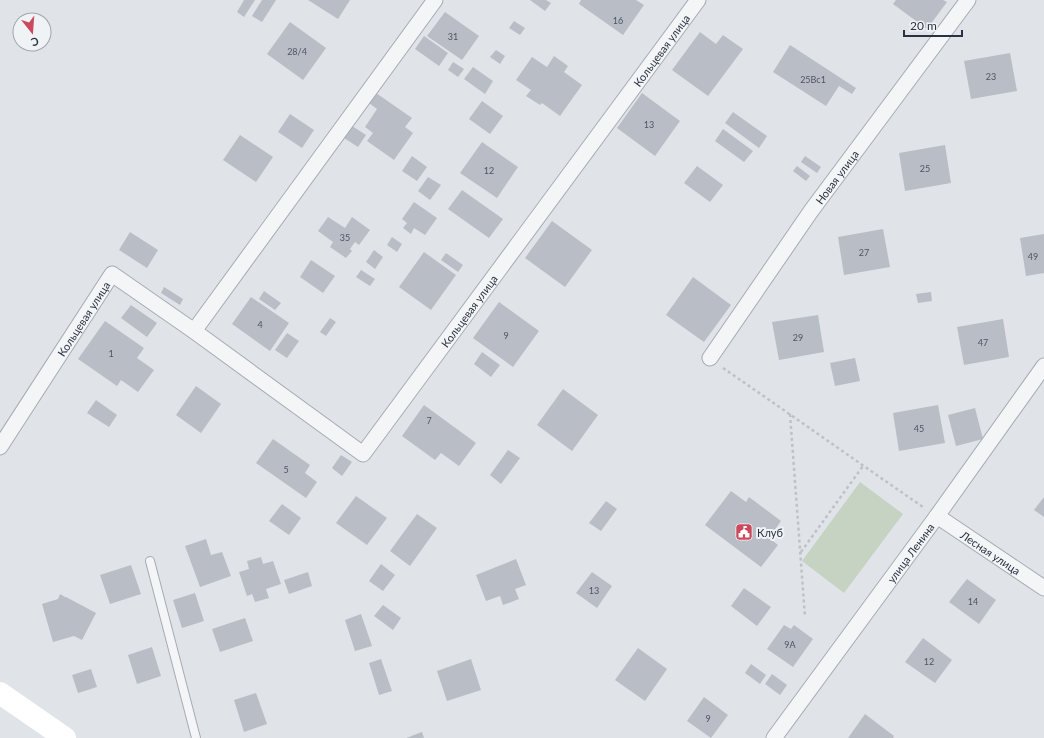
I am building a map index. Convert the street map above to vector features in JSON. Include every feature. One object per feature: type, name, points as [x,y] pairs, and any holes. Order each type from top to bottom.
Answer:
[{"type":"main road","points":[[0,693],[65,738]]},
{"type":"street","points":[[194,331],[435,0]]},
{"type":"street","name":"Кольцевая улица","points":[[0,447],[112,274],[194,331],[363,454],[698,0]]},
{"type":"street","name":"Новая улица","points":[[710,358],[811,211],[968,0]]},
{"type":"street","name":"улица Ленина","points":[[774,738],[937,516],[1044,366]]},
{"type":"street","name":"Лесная улица","points":[[937,516],[1044,588]]},
{"type":"lane","points":[[150,560],[196,738]]},
{"type":"path","points":[[710,358],[863,466],[937,516]]},
{"type":"path","points":[[790,414],[805,617]]},
{"type":"path","points":[[800,552],[863,466]]},
{"type":"green space","points":[[860,482],[903,514],[844,593],[802,561]]},
{"type":"building","points":[[244,0],[255,0],[244,17],[237,12]]},
{"type":"building","points":[[262,0],[276,0],[262,22],[252,16]]},
{"type":"building","points":[[308,0],[350,0],[338,19]]},
{"type":"building","points":[[530,0],[546,0],[551,3],[545,11]]},
{"type":"building","points":[[581,0],[636,0],[644,5],[623,35],[579,4]]},
{"type":"building","points":[[896,0],[943,0],[947,2],[927,29],[893,4]]},
{"type":"building","points":[[445,12],[479,36],[462,60],[427,36]]},
{"type":"building","points":[[514,21],[525,28],[520,35],[509,28]]},
{"type":"building","points":[[290,22],[326,48],[303,80],[267,54]]},
{"type":"building","points":[[700,32],[716,44],[723,35],[743,49],[708,96],[672,70]]},
{"type":"building","points":[[424,36],[448,53],[439,66],[415,49]]},
{"type":"building","points":[[790,45],[856,88],[852,94],[839,86],[826,106],[773,72]]},
{"type":"building","points":[[496,50],[505,56],[500,64],[490,57]]},
{"type":"building","points":[[1010,53],[1017,91],[971,99],[964,61]]},
{"type":"building","points":[[554,56],[568,66],[564,72],[582,85],[560,116],[542,103],[540,105],[526,96],[531,90],[516,80],[532,57],[547,67]]},
{"type":"building","points":[[453,62],[464,69],[458,77],[448,70]]},
{"type":"building","points":[[473,67],[493,81],[485,94],[464,79]]},
{"type":"building","points":[[376,93],[412,118],[405,127],[413,133],[394,160],[367,141],[373,133],[365,127],[377,109],[369,103]]},
{"type":"building","points":[[642,93],[680,121],[655,156],[617,128]]},
{"type":"building","points":[[482,101],[503,116],[490,134],[469,119]]},
{"type":"building","points":[[733,112],[767,136],[759,148],[725,123]]},
{"type":"building","points":[[290,114],[314,130],[302,148],[278,132]]},
{"type":"building","points":[[352,126],[366,135],[358,147],[344,138]]},
{"type":"building","points":[[723,129],[753,151],[744,162],[715,141]]},
{"type":"building","points":[[240,135],[273,157],[256,182],[223,160]]},
{"type":"building","points":[[482,142],[518,167],[497,198],[460,173]]},
{"type":"building","points":[[945,145],[951,183],[905,191],[899,153]]},
{"type":"building","points":[[412,156],[427,167],[417,181],[402,171]]},
{"type":"building","points":[[805,156],[821,167],[817,173],[801,162]]},
{"type":"building","points":[[697,166],[723,185],[710,202],[684,183]]},
{"type":"building","points":[[797,166],[810,176],[806,181],[793,171]]},
{"type":"building","points":[[428,177],[441,185],[430,200],[418,191]]},
{"type":"building","points":[[462,190],[503,219],[489,238],[448,209]]},
{"type":"building","points":[[414,202],[437,218],[425,235],[414,228],[411,234],[403,228],[407,223],[402,219]]},
{"type":"building","points":[[328,217],[345,228],[352,217],[370,230],[359,245],[355,242],[350,249],[352,251],[346,258],[330,247],[333,242],[318,231]]},
{"type":"building","points":[[552,221],[592,250],[565,287],[525,258]]},
{"type":"building","points":[[883,229],[890,267],[844,275],[838,237]]},
{"type":"building","points":[[130,232],[158,250],[147,268],[119,250]]},
{"type":"building","points":[[1044,234],[1044,273],[1026,276],[1020,238]]},
{"type":"building","points":[[392,237],[402,244],[397,252],[387,245]]},
{"type":"building","points":[[374,250],[383,257],[375,269],[366,262]]},
{"type":"building","points":[[424,252],[456,275],[431,310],[399,287]]},
{"type":"building","points":[[446,253],[463,265],[458,272],[441,260]]},
{"type":"building","points":[[311,260],[335,276],[323,293],[300,277]]},
{"type":"building","points":[[361,270],[375,279],[370,286],[356,277]]},
{"type":"building","points":[[693,277],[731,305],[704,342],[666,315]]},
{"type":"building","points":[[164,287],[183,299],[180,305],[161,293]]},
{"type":"building","points":[[264,291],[281,303],[275,310],[259,299]]},
{"type":"building","points":[[931,292],[932,301],[918,303],[916,294]]},
{"type":"building","points":[[251,297],[289,323],[270,351],[232,324]]},
{"type":"building","points":[[499,302],[539,331],[513,367],[473,338]]},
{"type":"building","points":[[131,305],[157,323],[147,337],[121,318]]},
{"type":"building","points":[[818,315],[824,352],[779,360],[772,322]]},
{"type":"building","points":[[330,318],[336,322],[326,336],[320,332]]},
{"type":"building","points":[[1003,319],[1009,357],[964,365],[957,327]]},
{"type":"building","points":[[105,321],[144,348],[137,358],[154,370],[138,392],[121,380],[117,386],[78,359]]},
{"type":"building","points":[[287,333],[299,341],[287,358],[275,350]]},
{"type":"building","points":[[482,352],[500,365],[491,377],[474,364]]},
{"type":"building","points":[[855,358],[860,381],[835,386],[830,363]]},
{"type":"building","points":[[196,386],[221,404],[201,433],[176,415]]},
{"type":"building","points":[[563,389],[598,415],[572,451],[537,425]]},
{"type":"building","points":[[96,400],[117,415],[109,427],[87,413]]},
{"type":"building","points":[[424,405],[476,443],[459,466],[441,453],[435,460],[402,436]]},
{"type":"building","points":[[938,405],[945,443],[899,451],[893,413]]},
{"type":"building","points":[[975,408],[983,439],[956,446],[948,415]]},
{"type":"building","points":[[273,439],[310,465],[305,473],[317,482],[306,498],[256,463]]},
{"type":"building","points":[[508,450],[520,458],[501,484],[490,475]]},
{"type":"building","points":[[341,455],[352,462],[342,476],[332,468]]},
{"type":"building","name":"Клуб","points":[[731,491],[746,502],[749,497],[781,521],[769,538],[778,545],[761,567],[705,525]]},
{"type":"building","points":[[356,496],[387,518],[367,545],[336,523]]},
{"type":"building","points":[[1044,497],[1044,517],[1034,510]]},
{"type":"building","points":[[606,501],[617,509],[601,531],[589,523]]},
{"type":"building","points":[[282,504],[301,518],[289,535],[269,521]]},
{"type":"building","points":[[417,514],[437,528],[410,566],[390,551]]},
{"type":"building","points":[[206,539],[211,555],[222,552],[231,576],[200,587],[185,546]]},
{"type":"building","points":[[261,557],[263,564],[273,561],[281,584],[266,589],[269,598],[255,602],[252,594],[247,596],[239,572],[249,569],[247,561]]},
{"type":"building","points":[[516,559],[526,585],[515,589],[519,599],[503,605],[500,596],[486,601],[476,575]]},
{"type":"building","points":[[381,564],[395,575],[383,591],[369,581]]},
{"type":"building","points":[[131,565],[141,594],[110,604],[100,575]]},
{"type":"building","points":[[308,572],[312,586],[289,594],[284,580]]},
{"type":"building","points":[[592,572],[612,586],[597,608],[576,593]]},
{"type":"building","points":[[967,579],[996,600],[979,624],[949,602]]},
{"type":"building","points":[[744,588],[771,607],[757,626],[731,606]]},
{"type":"building","points":[[195,593],[204,621],[182,628],[173,600]]},
{"type":"building","points":[[60,594],[96,613],[82,640],[74,636],[53,642],[42,604],[58,599]]},
{"type":"building","points":[[383,605],[401,618],[393,630],[374,616]]},
{"type":"building","points":[[361,614],[372,646],[355,651],[345,620]]},
{"type":"building","points":[[245,618],[253,641],[220,652],[212,629]]},
{"type":"building","points":[[784,625],[791,629],[794,625],[813,639],[793,667],[767,649]]},
{"type":"building","points":[[923,638],[952,660],[935,683],[905,662]]},
{"type":"building","points":[[152,647],[161,676],[137,684],[128,655]]},
{"type":"building","points":[[638,648],[667,669],[645,701],[615,680]]},
{"type":"building","points":[[381,659],[392,691],[379,695],[369,663]]},
{"type":"building","points":[[471,659],[481,690],[447,701],[437,671]]},
{"type":"building","points":[[751,664],[766,675],[760,684],[745,673]]},
{"type":"building","points":[[91,669],[97,687],[78,693],[72,675]]},
{"type":"building","points":[[772,674],[787,685],[780,695],[765,684]]},
{"type":"building","points":[[256,693],[267,724],[244,732],[234,700]]},
{"type":"building","points":[[704,697],[728,715],[711,738],[687,721]]},
{"type":"building","points":[[865,714],[894,736],[893,738],[848,738]]},
{"type":"building","points":[[422,732],[424,738],[406,738]]},
{"type":"place","name":"Клуб","points":[[744,532]]}]
